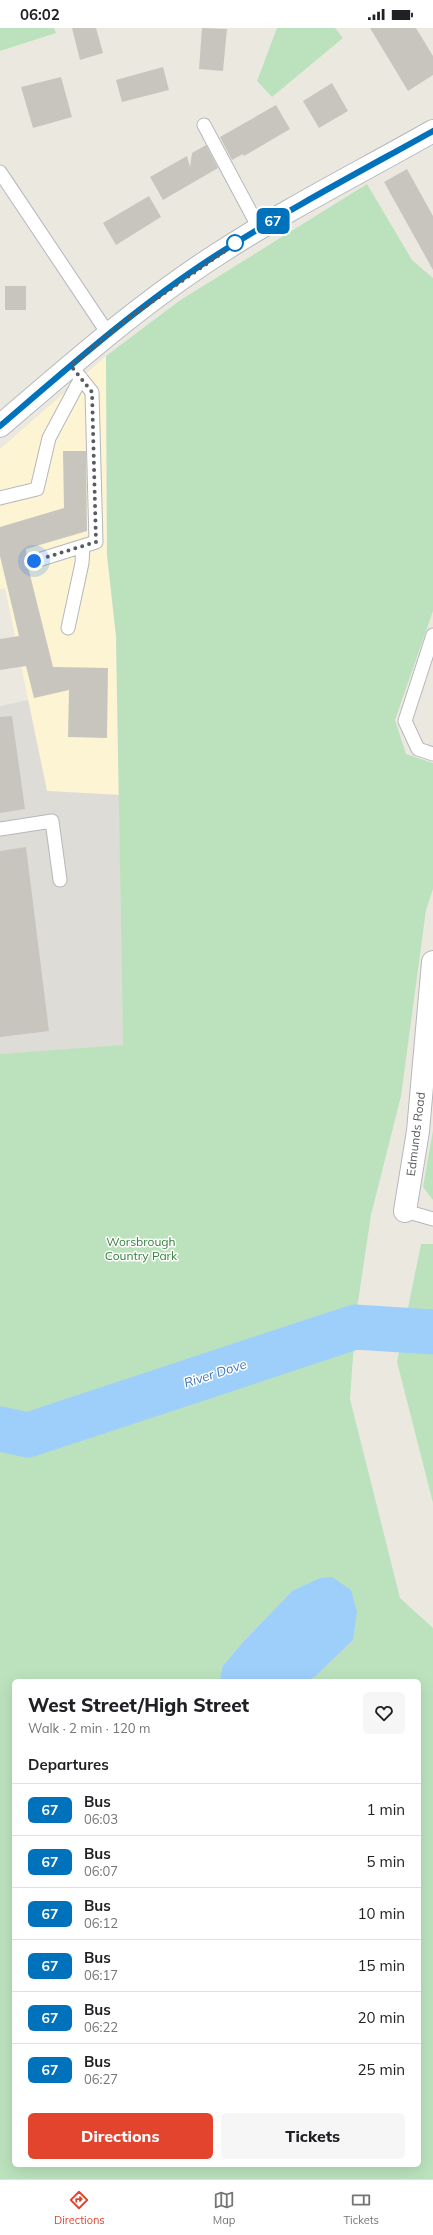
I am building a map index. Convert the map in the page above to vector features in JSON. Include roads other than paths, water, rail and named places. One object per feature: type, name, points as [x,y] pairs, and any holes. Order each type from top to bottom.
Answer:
[{"type":"main road","points":[[0,426],[76,372],[109,335],[129,318],[217,255],[259,228],[433,131]]},
{"type":"main road","name":"Edmunds Road","points":[[405,1211],[418,1131],[431,1005],[433,962]]},
{"type":"lane","points":[[204,125],[259,228]]},
{"type":"lane","points":[[0,172],[109,335]]},
{"type":"lane","points":[[0,498],[37,489],[49,438],[76,372],[92,392],[96,542],[34,561]]},
{"type":"lane","points":[[68,628],[82,563],[83,546]]},
{"type":"lane","points":[[433,635],[405,721],[418,749],[433,754]]},
{"type":"lane","points":[[0,828],[52,821],[60,880]]},
{"type":"lane","points":[[405,1211],[433,1219]]},
{"type":"water","points":[[332,1577],[351,1590],[357,1612],[353,1640],[316,1676],[311,1679],[220,1679],[222,1667],[242,1643],[292,1591],[320,1578]]},
{"type":"waterway","name":"River Dove","points":[[0,1429],[28,1435],[355,1327],[433,1332]]},
{"type":"park label","name":"Worsbrough Country Park","points":[[141,1249]]}]
